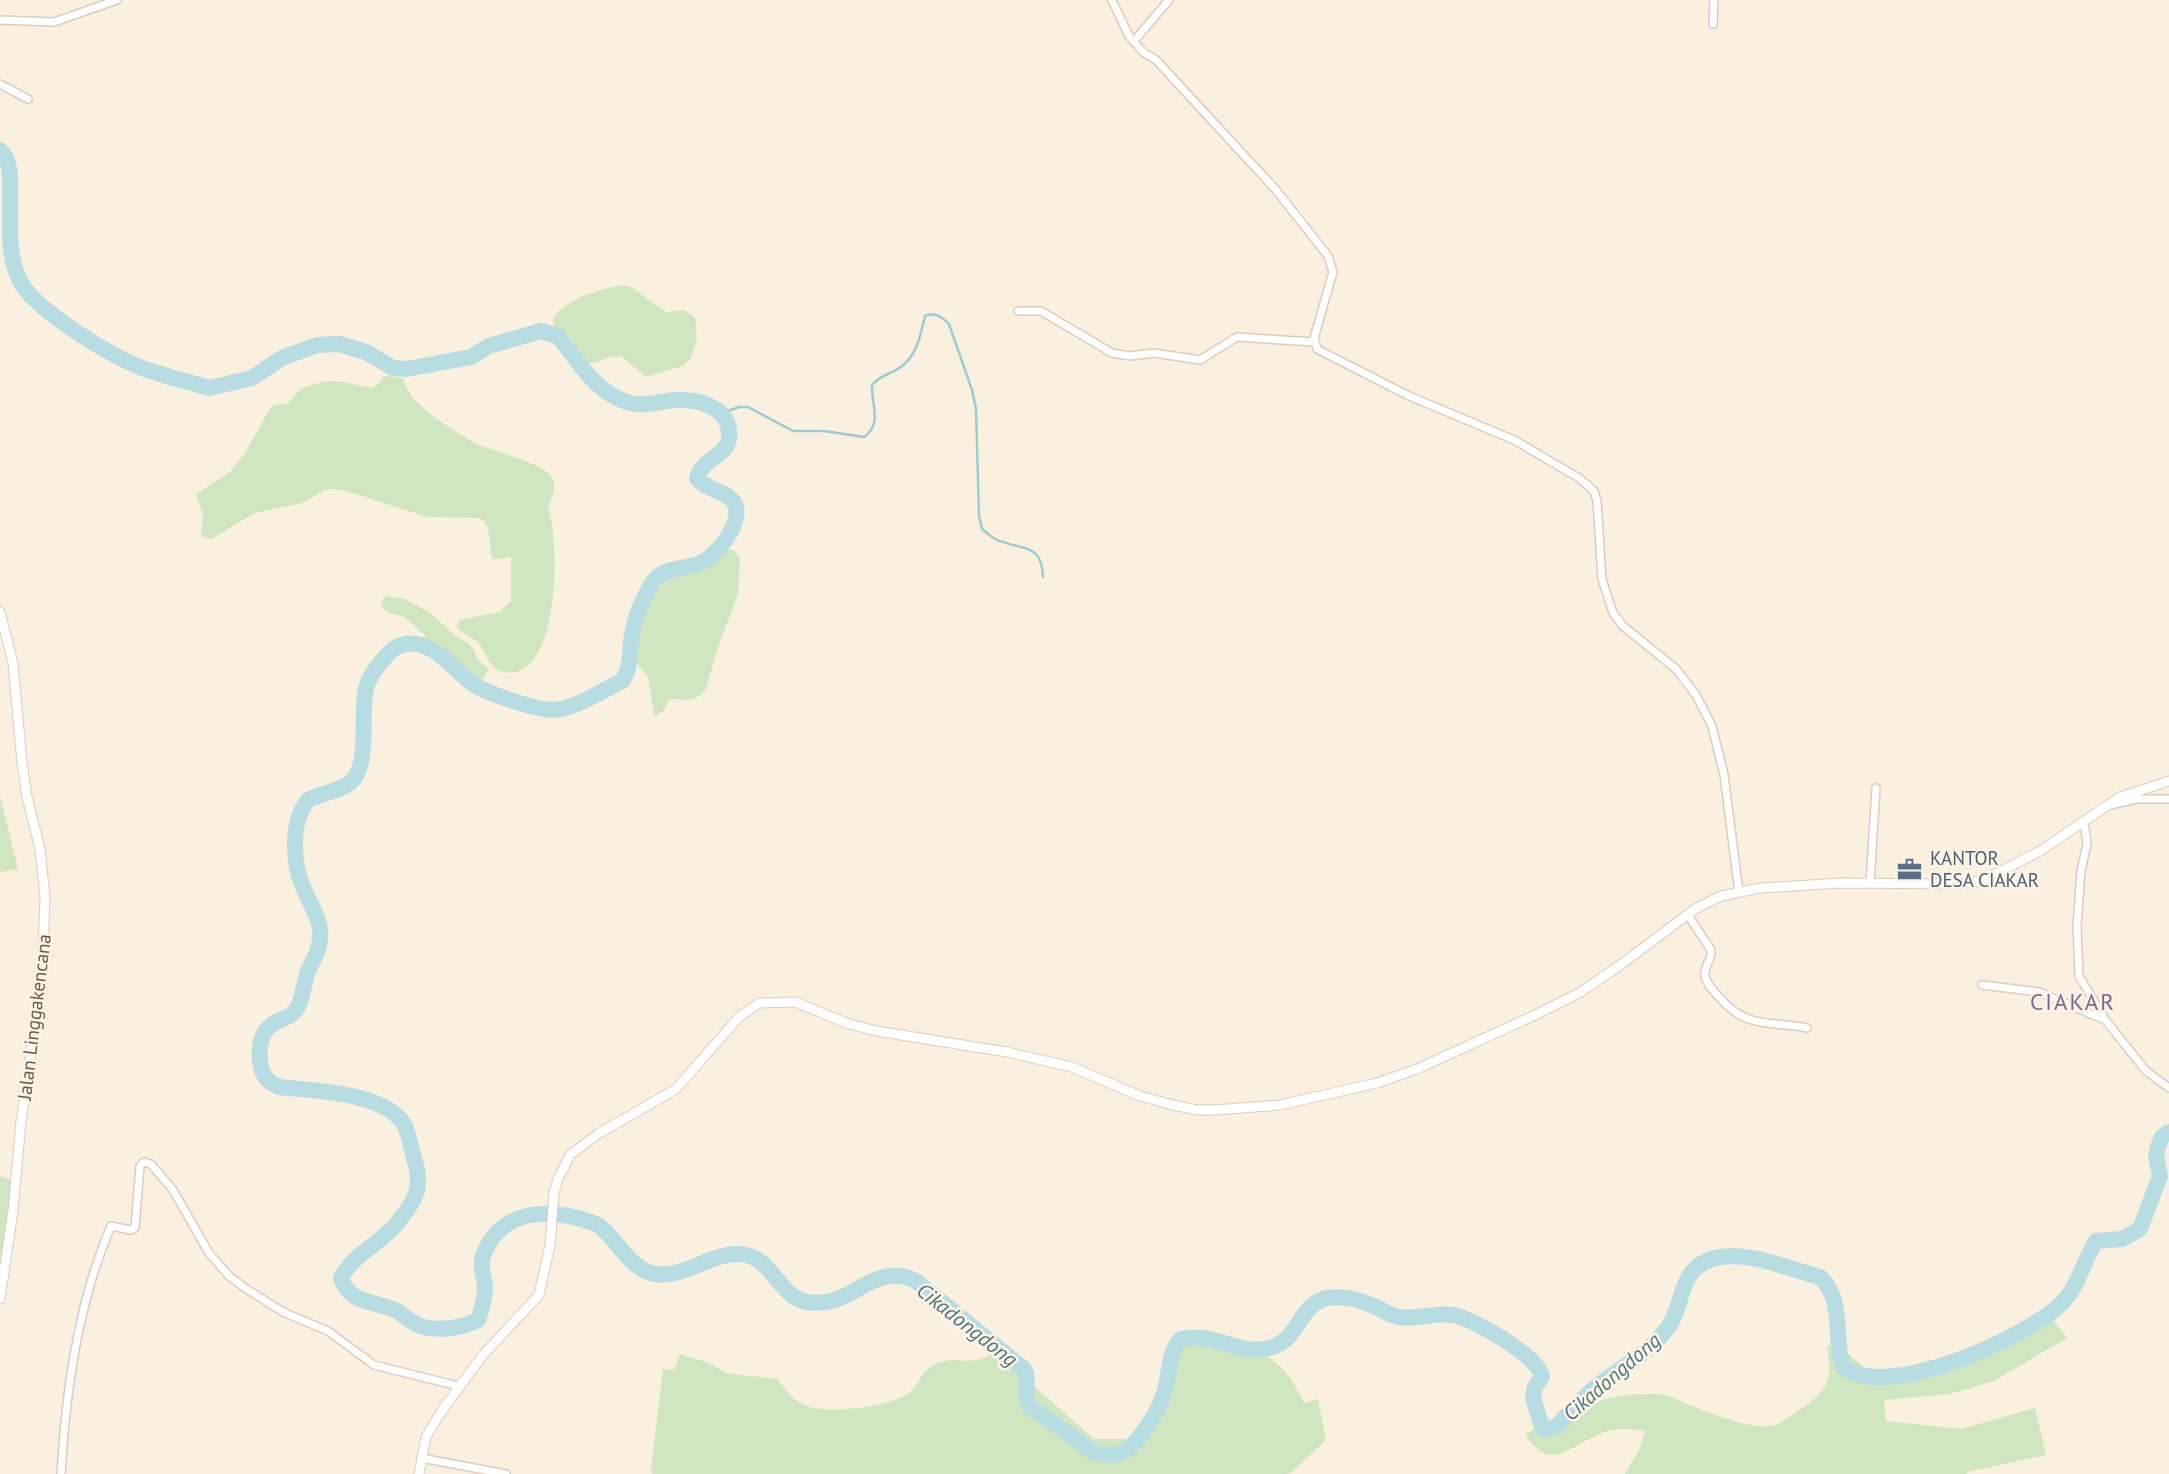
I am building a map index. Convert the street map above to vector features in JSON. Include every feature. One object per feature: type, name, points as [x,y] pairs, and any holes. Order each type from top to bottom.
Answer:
[{"type":"street","points":[[0,20],[54,22],[117,0]]},
{"type":"street","points":[[1112,0],[1125,30],[1143,52],[1156,60],[1276,190],[1328,256],[1332,264],[1331,282],[1314,342],[1317,349],[1407,395],[1514,440],[1579,478],[1594,491],[1602,579],[1613,613],[1623,626],[1676,669],[1696,695],[1712,726],[1724,775],[1739,892]]},
{"type":"street","points":[[1134,41],[1169,0]]},
{"type":"street","points":[[1713,24],[1714,0]]},
{"type":"street","points":[[0,84],[29,99]]},
{"type":"street","points":[[1017,311],[1041,311],[1112,353],[1125,356],[1154,353],[1200,360],[1237,337],[1314,342]]},
{"type":"street","name":"Jalan Linggakencana","points":[[0,612],[13,663],[22,763],[42,862],[45,897],[42,981],[21,1121],[13,1211],[0,1299]]},
{"type":"street","points":[[419,1474],[426,1437],[458,1386],[489,1348],[539,1295],[549,1255],[558,1179],[570,1155],[577,1148],[676,1089],[739,1017],[759,1003],[794,1002],[849,1024],[876,1031],[1015,1053],[1072,1067],[1140,1096],[1173,1105],[1215,1110],[1280,1105],[1377,1083],[1427,1064],[1533,1016],[1579,993],[1619,967],[1707,902],[1760,888],[1982,881],[2040,851],[2120,797],[2169,781]]},
{"type":"street","points":[[1870,883],[1876,788]]},
{"type":"street","points":[[2109,805],[2137,799],[2169,799]]},
{"type":"street","points":[[2084,822],[2087,844],[2081,871],[2077,964],[2079,976],[2106,1021],[2146,1071],[2169,1088]]},
{"type":"street","points":[[1688,915],[1711,950],[1712,956],[1706,968],[1706,976],[1710,986],[1726,1005],[1746,1020],[1807,1028]]},
{"type":"street","points":[[1982,985],[2039,992],[2106,1021]]},
{"type":"street","points":[[61,1474],[76,1351],[89,1288],[111,1226],[130,1230],[135,1228],[140,1166],[144,1162],[150,1164],[173,1190],[209,1253],[229,1276],[245,1288],[283,1312],[328,1331],[374,1365],[458,1386]]},
{"type":"street","points":[[421,1458],[506,1474]]},
{"type":"green space","points":[[623,285],[631,287],[666,312],[684,310],[695,317],[697,340],[691,358],[683,366],[646,377],[622,357],[585,362],[569,336],[554,327],[553,318],[575,300]]},
{"type":"green space","points":[[384,376],[402,378],[420,406],[466,438],[543,469],[554,482],[548,508],[554,550],[551,609],[545,636],[535,658],[520,671],[496,669],[481,646],[456,627],[460,620],[499,612],[511,601],[511,558],[493,559],[487,526],[479,518],[427,517],[333,489],[325,490],[302,503],[255,513],[211,539],[201,536],[203,515],[196,494],[230,472],[245,453],[274,405],[287,404],[301,389],[314,384],[344,382],[370,388],[377,385]]},
{"type":"green space","points":[[729,549],[734,550],[740,558],[738,594],[706,689],[701,695],[690,700],[669,699],[664,710],[654,715],[648,677],[635,661],[628,636],[630,615],[641,597],[651,592],[657,581],[679,571],[704,567],[718,554]]},
{"type":"green space","points":[[388,596],[405,599],[429,612],[468,643],[478,660],[489,669],[483,679],[468,684],[437,663],[424,634],[404,617],[383,608],[381,600]]},
{"type":"green space","points":[[0,796],[18,869],[0,872]]},
{"type":"green space","points":[[0,1176],[11,1180],[8,1237],[0,1259]]},
{"type":"green space","points":[[2049,1315],[2067,1338],[1994,1381],[1950,1394],[1884,1400],[1886,1421],[1961,1429],[2035,1408],[2046,1455],[1967,1474],[1625,1474],[1640,1448],[1645,1431],[1608,1431],[1560,1454],[1552,1455],[1543,1453],[1534,1446],[1525,1434],[1588,1404],[1638,1394],[1665,1395],[1744,1424],[1775,1425],[1812,1401],[1824,1388],[1829,1374],[1827,1345],[1845,1351],[1871,1374],[1894,1371],[1963,1353]]},
{"type":"green space","points":[[1219,1335],[1270,1358],[1288,1375],[1304,1403],[1318,1399],[1326,1440],[1293,1471],[1287,1474],[652,1474],[663,1369],[674,1370],[680,1354],[709,1363],[726,1373],[778,1379],[789,1394],[804,1405],[842,1409],[873,1406],[900,1398],[913,1390],[923,1374],[938,1363],[981,1359],[993,1350],[1094,1439],[1126,1439],[1156,1419],[1172,1391],[1172,1356],[1189,1336]]},
{"type":"waterway","name":"Cikadongdong","points":[[0,150],[9,169],[12,257],[23,286],[60,321],[113,354],[142,368],[209,388],[252,378],[282,358],[317,345],[339,344],[366,352],[393,368],[406,369],[471,357],[489,346],[541,331],[558,336],[588,375],[616,397],[639,404],[695,401],[713,407],[725,419],[729,428],[729,438],[724,449],[704,466],[697,478],[733,501],[736,509],[733,527],[721,546],[705,560],[666,572],[655,579],[635,623],[629,665],[622,681],[571,706],[547,710],[480,688],[423,645],[399,646],[379,664],[367,684],[364,698],[363,750],[358,773],[342,787],[308,800],[298,819],[295,842],[297,866],[317,918],[320,942],[298,1007],[264,1033],[260,1047],[260,1063],[265,1077],[279,1087],[330,1092],[366,1100],[383,1106],[405,1126],[417,1168],[418,1185],[414,1199],[405,1214],[353,1262],[341,1278],[350,1293],[356,1297],[395,1310],[420,1326],[451,1328],[478,1320],[485,1293],[482,1258],[491,1240],[499,1230],[521,1218],[559,1215],[598,1225],[634,1264],[648,1272],[673,1273],[721,1256],[746,1255],[763,1264],[789,1293],[807,1302],[823,1303],[837,1299],[886,1277],[900,1276],[916,1281],[1024,1369],[1029,1406],[1096,1454],[1120,1453],[1136,1441],[1163,1397],[1172,1357],[1181,1339],[1204,1338],[1246,1349],[1269,1348],[1286,1339],[1314,1304],[1330,1297],[1344,1297],[1367,1303],[1399,1317],[1453,1315],[1475,1323],[1504,1340],[1538,1368],[1542,1377],[1535,1387],[1533,1398],[1545,1430],[1557,1426],[1590,1392],[1659,1339],[1673,1319],[1687,1280],[1698,1266],[1712,1259],[1729,1256],[1767,1261],[1820,1277],[1828,1286],[1836,1308],[1843,1367],[1864,1376],[1891,1377],[1922,1371],[1989,1347],[2044,1317],[2062,1303],[2073,1289],[2096,1241],[2122,1239],[2140,1229],[2160,1176],[2156,1156],[2158,1147],[2162,1137],[2169,1132]]},
{"type":"waterway","points":[[723,413],[739,407],[748,407],[793,431],[824,431],[864,437],[870,432],[875,420],[872,385],[901,367],[911,357],[918,344],[925,316],[939,316],[949,324],[976,409],[979,516],[982,529],[1004,543],[1034,552],[1042,566],[1043,577]]},
{"type":"place","name":"KANTOR DESA CIAKAR","points":[[1910,869]]},
{"type":"district","name":"CIAKAR","points":[[2073,1002]]}]
